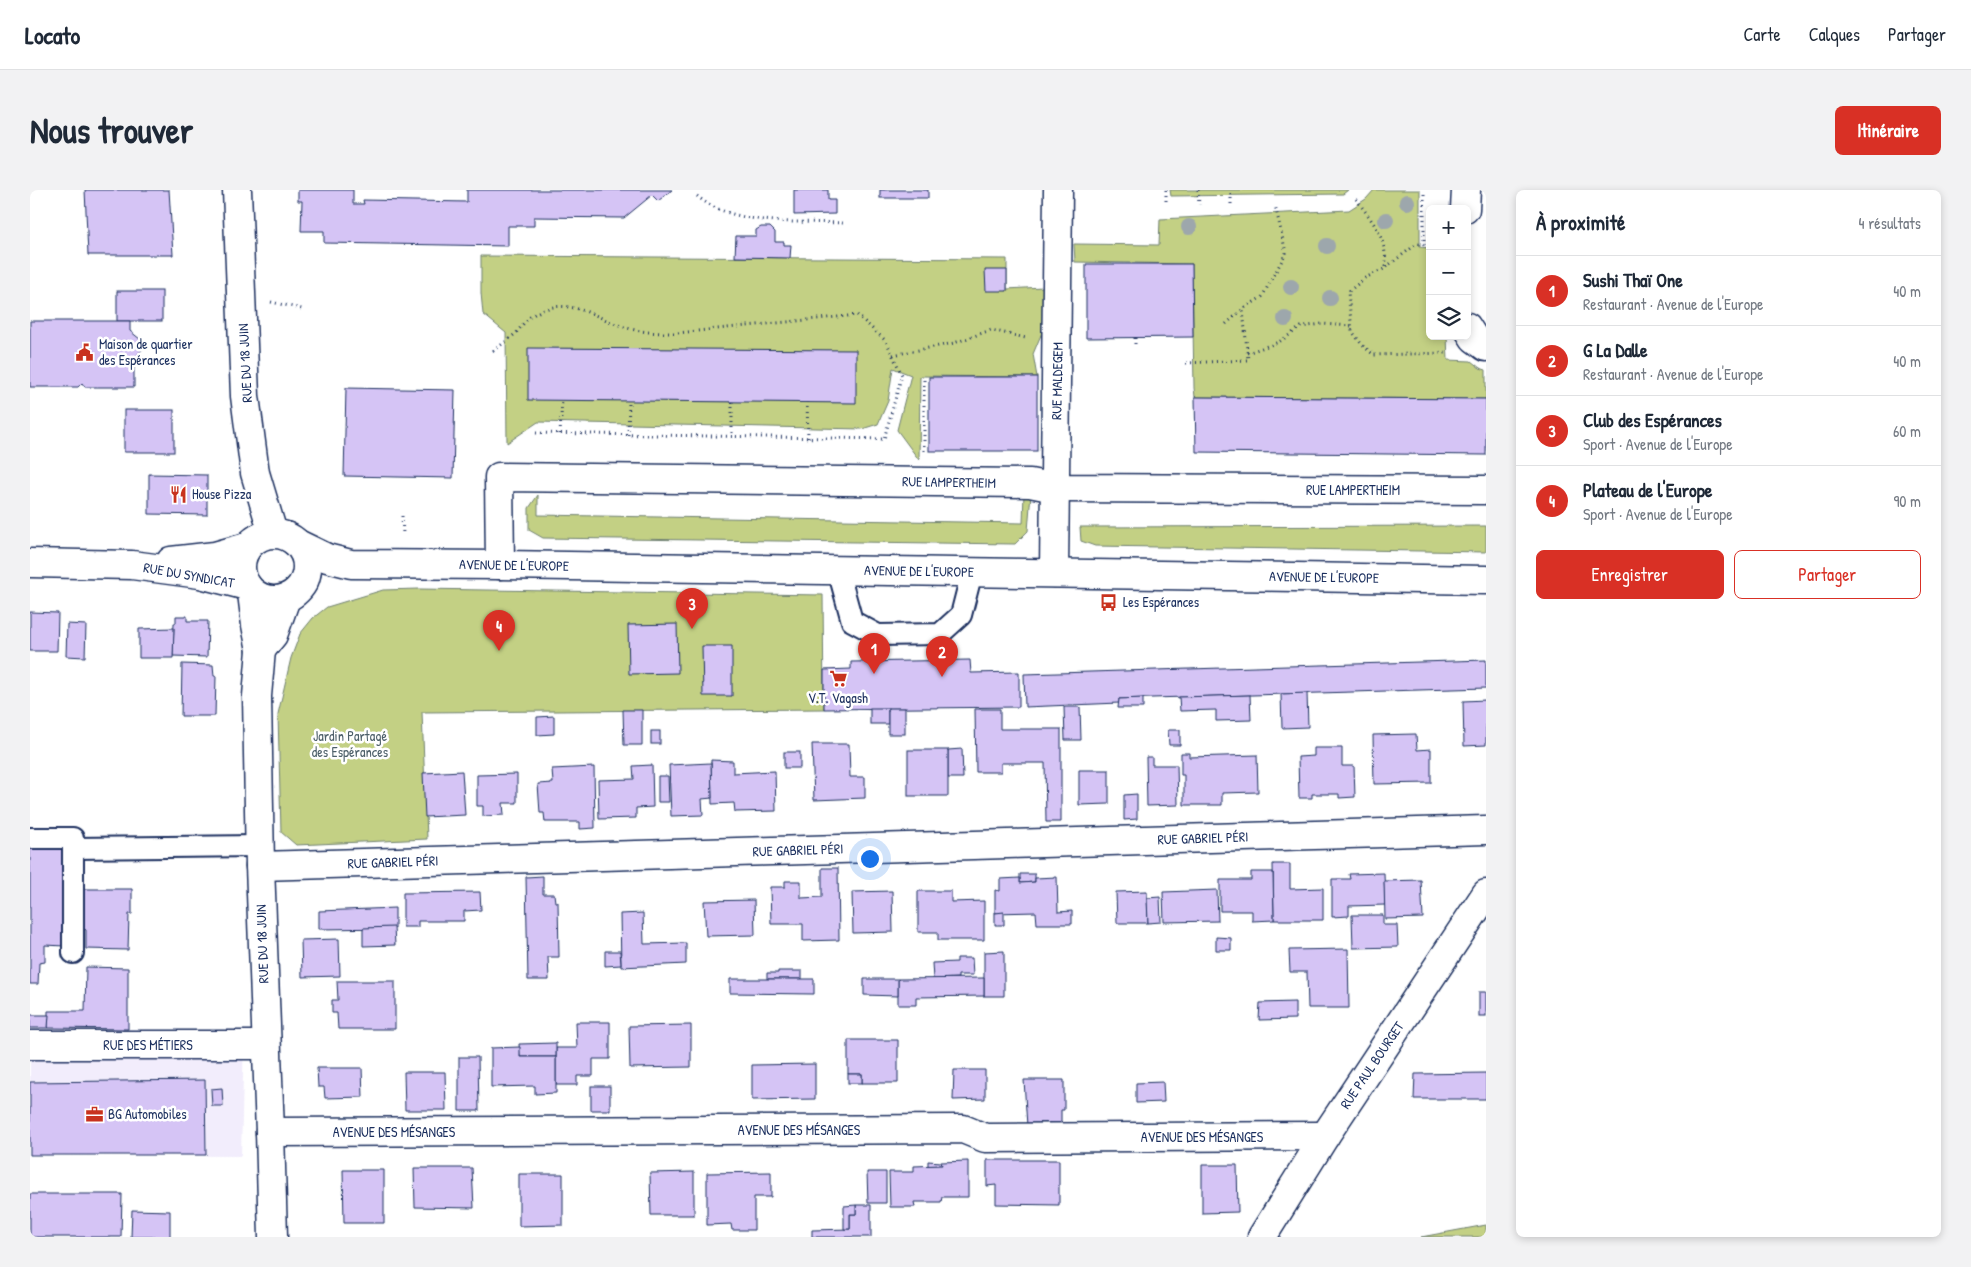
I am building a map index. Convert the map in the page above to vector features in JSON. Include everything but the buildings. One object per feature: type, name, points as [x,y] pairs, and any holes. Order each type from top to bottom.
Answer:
[{"type":"street","name":"RUE DU 18 JUIN","points":[[238,190],[246,396],[255,473],[273,534]]},
{"type":"street","name":"RUE MALDEGEM","points":[[1054,573],[1058,190]]},
{"type":"street","points":[[1465,205],[1466,190]]},
{"type":"street","points":[[1471,333],[1486,347]]},
{"type":"street","name":"RUE LAMPERTHEIM","points":[[500,565],[498,477],[1030,483],[1055,488],[1486,490]]},
{"type":"street","points":[[273,534],[284,535],[298,544],[304,552],[307,568],[306,576],[294,592],[268,600],[259,597],[249,590],[242,579],[241,567],[242,556],[246,547],[262,536],[273,534]]},
{"type":"street","name":"AVENUE DE L'EUROPE","points":[[298,544],[327,558],[351,564],[1486,580]]},
{"type":"street","name":"RUE DU SYNDICAT","points":[[132,565],[215,556],[246,547]]},
{"type":"street","name":"RUE DU SYNDICAT","points":[[30,563],[132,565],[200,574],[249,590]]},
{"type":"street","name":"AVENUE DE L'EUROPE","points":[[294,592],[328,572],[351,564]]},
{"type":"street","name":"RUE DU 18 JUIN","points":[[249,590],[262,650],[257,696],[260,856],[273,1237]]},
{"type":"street","name":"RUE DU 18 JUIN","points":[[262,650],[276,629],[294,592]]},
{"type":"street","name":"RUE GABRIEL PÉRI","points":[[260,856],[1486,830]]},
{"type":"street","name":"RUE PAUL BOURGET","points":[[1262,1237],[1325,1136],[1486,894]]},
{"type":"street","name":"RUE DES MÉTIERS","points":[[30,1045],[266,1045]]},
{"type":"street","name":"AVENUE DES MÉSANGES","points":[[270,1132],[963,1129],[985,1138],[1325,1136]]},
{"type":"lane","points":[[838,570],[852,621],[878,635],[940,634],[961,615],[972,572]]},
{"type":"lane","points":[[30,838],[73,838],[73,953]]},
{"type":"lane","points":[[74,848],[260,856]]},
{"type":"path","points":[[1166,190],[1166,205]]},
{"type":"path","points":[[1198,190],[1199,205]]},
{"type":"path","points":[[1231,190],[1231,204]]},
{"type":"path","points":[[1424,190],[1424,244],[1417,244],[1386,268],[1365,278],[1348,292],[1351,326],[1352,331],[1362,345],[1374,355],[1447,353]]},
{"type":"path","points":[[697,196],[707,205],[750,219],[844,223]]},
{"type":"path","points":[[1356,199],[1377,229],[1386,249],[1386,268]]},
{"type":"path","points":[[1226,324],[1243,309],[1262,297],[1286,253],[1275,204]]},
{"type":"path","points":[[493,351],[517,332],[529,318],[545,309],[562,306],[600,316],[629,329],[651,333],[678,333],[857,315],[886,341],[902,375],[884,439],[534,434]]},
{"type":"path","points":[[1186,362],[1248,360],[1243,309]]},
{"type":"path","points":[[1248,353],[1279,342],[1301,327],[1322,324],[1351,326]]},
{"type":"path","points":[[893,356],[954,343],[991,330],[1027,338]]},
{"type":"path","points":[[1135,344],[1136,338]]},
{"type":"path","points":[[924,380],[924,455]]},
{"type":"path","points":[[560,434],[562,400]]},
{"type":"path","points":[[628,435],[629,401]]},
{"type":"path","points":[[732,402],[732,437]]},
{"type":"path","points":[[807,402],[808,438]]},
{"type":"shaded area","points":[[30,1028],[128,1029],[244,1036],[241,1156],[30,1155]]},
{"type":"green space","points":[[1170,190],[1348,190],[1343,194],[1171,196]]},
{"type":"green space","points":[[1374,190],[1420,190],[1420,247],[1426,248],[1426,340],[1447,340],[1448,360],[1471,361],[1486,370],[1486,399],[1195,397],[1192,264],[1075,262],[1074,244],[1159,245],[1160,219],[1349,210],[1366,199]]},
{"type":"green space","points":[[481,256],[1007,259],[1007,289],[1043,287],[1043,330],[1033,354],[1037,377],[920,376],[919,460],[897,430],[911,375],[893,368],[888,401],[878,424],[862,429],[538,422],[507,443],[506,333],[483,314]]},
{"type":"green space","points":[[1024,492],[1031,493],[1028,531],[1015,544],[543,538],[529,530],[529,508],[538,495],[538,515],[1023,523]]},
{"type":"green space","points":[[1486,526],[1486,552],[1095,546],[1081,541],[1080,527]]},
{"type":"green space","name":"Jardin Partagé des Espérances","points":[[383,590],[823,595],[824,709],[422,712],[427,839],[296,845],[281,832],[278,714],[291,658],[300,634],[313,618],[327,607]]},
{"type":"green space","points":[[1486,1225],[1486,1237],[1421,1237]]},
{"type":"place","name":"Maison de quartier des Espérances","points":[[85,352]]},
{"type":"place","name":"House Pizza","points":[[178,494]]},
{"type":"place","name":"Les Espérances","points":[[1109,602]]},
{"type":"place","name":"Club des Espérances","points":[[692,629]]},
{"type":"place","name":"Plateau de l'Europe","points":[[499,651]]},
{"type":"place","name":"Sushi Thaï One","points":[[874,674]]},
{"type":"place","name":"G La Dalle","points":[[942,677]]},
{"type":"place","name":"V.T. Vagash","points":[[838,678]]},
{"type":"place","name":"BG Automobiles","points":[[94,1114]]}]
